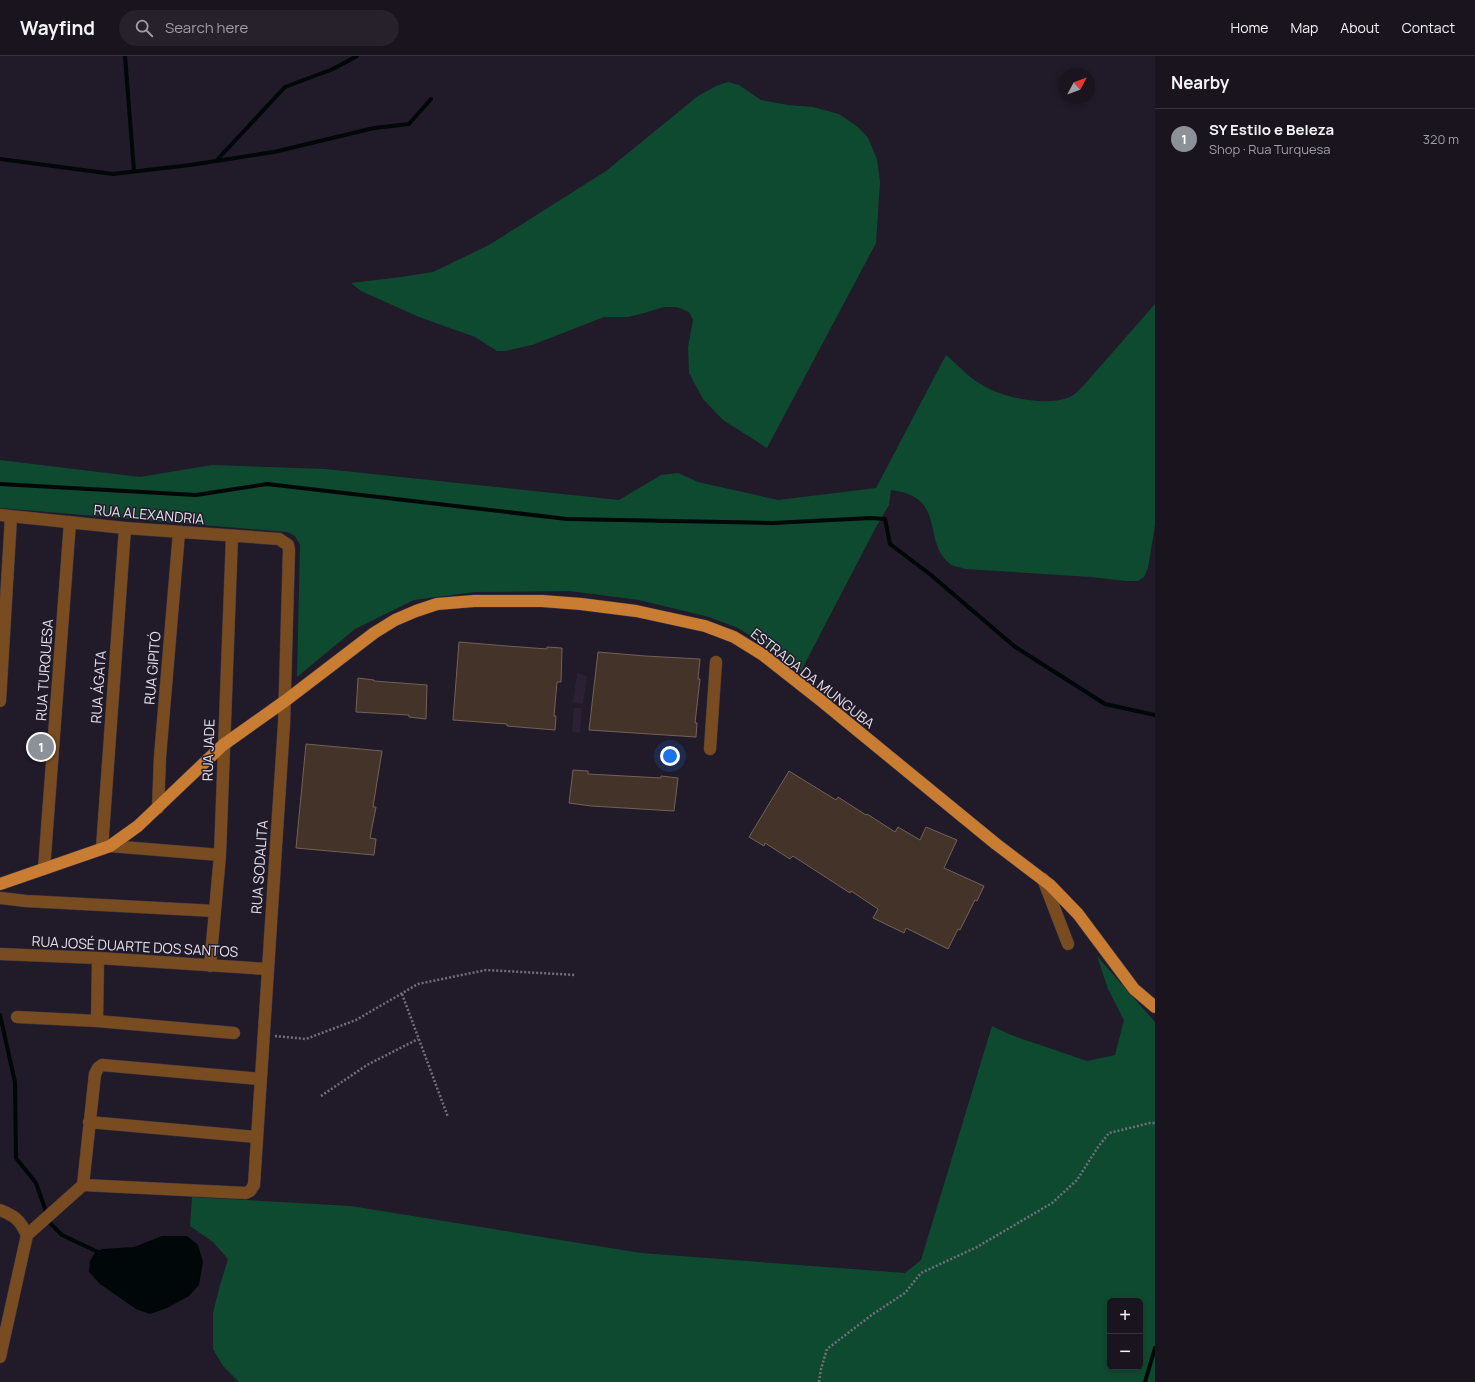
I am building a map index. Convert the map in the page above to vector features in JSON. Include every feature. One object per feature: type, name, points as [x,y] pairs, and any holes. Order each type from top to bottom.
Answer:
[{"type":"main road","name":"ESTRADA DA MUNGUBA","points":[[0,884],[106,847],[138,826],[223,745],[374,633],[395,620],[416,610],[437,604],[474,601],[542,601],[581,604],[636,611],[705,626],[734,637],[763,655],[996,844],[1050,884],[1078,914],[1134,989],[1155,1007]]},
{"type":"street","name":"RUA ALEXANDRIA","points":[[6,516],[125,528],[279,539],[288,545],[289,550]]},
{"type":"street","points":[[0,701],[6,516]]},
{"type":"street","name":"RUA TURQUESA","points":[[44,869],[70,522]]},
{"type":"street","name":"RUA ÁGATA","points":[[106,847],[125,528]]},
{"type":"street","name":"RUA GIPITÓ","points":[[158,808],[160,757],[179,532]]},
{"type":"street","name":"RUA JADE","points":[[210,966],[220,855],[232,536]]},
{"type":"street","name":"RUA SODALITA","points":[[83,1185],[246,1193],[250,1191],[254,1185],[284,724],[289,550]]},
{"type":"street","points":[[710,749],[716,662]]},
{"type":"street","points":[[106,847],[220,855]]},
{"type":"street","points":[[1043,879],[1068,944]]},
{"type":"street","points":[[0,898],[26,901],[215,911]]},
{"type":"street","name":"RUA JOSÉ DUARTE DOS SANTOS","points":[[0,954],[98,958],[267,969]]},
{"type":"street","points":[[97,1022],[98,958]]},
{"type":"street","points":[[17,1017],[234,1033]]},
{"type":"street","points":[[26,1236],[83,1185],[95,1074],[98,1068],[102,1065],[260,1079]]},
{"type":"street","points":[[89,1122],[256,1137]]},
{"type":"street","points":[[0,1210],[12,1215],[21,1223],[26,1236],[0,1357]]},
{"type":"path","points":[[264,1035],[306,1039],[356,1020],[418,984],[486,970],[576,975]]},
{"type":"path","points":[[402,994],[448,1117]]},
{"type":"path","points":[[321,1096],[367,1065],[418,1039]]},
{"type":"path","points":[[819,1382],[827,1349],[873,1314],[905,1293],[921,1273],[977,1247],[1052,1203],[1077,1180],[1098,1147],[1109,1133],[1155,1123]]},
{"type":"shaded area","points":[[577,673],[587,676],[583,704],[573,703]]},
{"type":"shaded area","points":[[574,708],[582,708],[580,733],[572,732]]},
{"type":"shaded area","points":[[162,1236],[187,1236],[198,1245],[203,1262],[199,1285],[189,1296],[167,1308],[150,1314],[136,1309],[100,1284],[89,1272],[90,1261],[96,1251],[103,1249],[134,1247]]},
{"type":"green space","points":[[728,82],[739,85],[761,100],[788,105],[813,107],[839,114],[858,127],[868,138],[877,159],[880,182],[876,243],[767,448],[723,420],[703,399],[689,373],[688,347],[693,320],[689,312],[677,307],[664,307],[628,317],[604,317],[532,345],[505,351],[497,351],[475,337],[419,317],[361,291],[351,283],[433,272],[489,245],[606,171],[698,96],[716,86]]},
{"type":"green space","points":[[1155,304],[1155,525],[1148,568],[1144,577],[1138,581],[1125,581],[1091,577],[965,569],[953,566],[941,555],[927,510],[920,501],[909,494],[891,490],[889,505],[801,671],[786,658],[738,628],[709,617],[639,600],[569,591],[475,592],[414,600],[355,629],[297,677],[300,545],[295,536],[287,532],[0,508],[0,460],[140,477],[212,465],[325,469],[619,500],[661,475],[678,473],[698,482],[778,500],[876,488],[946,355],[975,380],[999,393],[1011,397],[1036,401],[1060,400],[1072,396],[1084,385]]},
{"type":"green space","points":[[1097,956],[1155,1022],[1155,1382],[239,1382],[223,1366],[213,1349],[213,1313],[228,1259],[213,1242],[190,1226],[192,1197],[351,1206],[641,1253],[905,1273],[921,1260],[992,1026],[1011,1035],[1087,1061],[1115,1055],[1124,1020],[1108,989]]},
{"type":"building","points":[[459,642],[547,649],[547,647],[562,648],[561,682],[557,682],[554,716],[556,716],[555,730],[507,726],[507,724],[453,720]]},
{"type":"building","points":[[598,652],[700,659],[698,679],[700,679],[695,723],[697,723],[696,737],[589,730]]},
{"type":"building","points":[[358,678],[374,681],[427,685],[426,719],[409,717],[409,715],[356,712]]},
{"type":"building","points":[[306,744],[382,751],[373,807],[376,807],[370,838],[376,839],[374,855],[296,848]]},
{"type":"building","points":[[573,770],[588,771],[588,774],[661,778],[661,776],[678,778],[674,811],[591,806],[569,803]]},
{"type":"building","points":[[789,771],[836,800],[838,797],[895,832],[898,827],[920,840],[926,827],[957,840],[944,868],[984,886],[977,901],[975,900],[960,930],[958,929],[948,949],[906,928],[904,933],[873,918],[878,909],[851,891],[850,893],[793,856],[790,859],[765,843],[764,846],[749,837]]},
{"type":"waterway","points":[[125,56],[134,171]]},
{"type":"waterway","points":[[216,161],[285,87],[333,69],[357,56]]},
{"type":"waterway","points":[[0,159],[113,174],[190,165],[274,152],[374,128],[409,124],[431,99]]},
{"type":"waterway","points":[[0,484],[196,495],[267,484],[567,519],[773,523],[871,518],[885,519],[890,544],[931,575],[1014,646],[1105,704],[1155,715]]},
{"type":"waterway","points":[[0,1015],[15,1082],[16,1158],[36,1183],[50,1223],[62,1235],[100,1253]]},
{"type":"waterway","points":[[1145,1382],[1155,1348]]},
{"type":"place","name":"SY Estilo e Beleza","points":[[41,747]]}]
